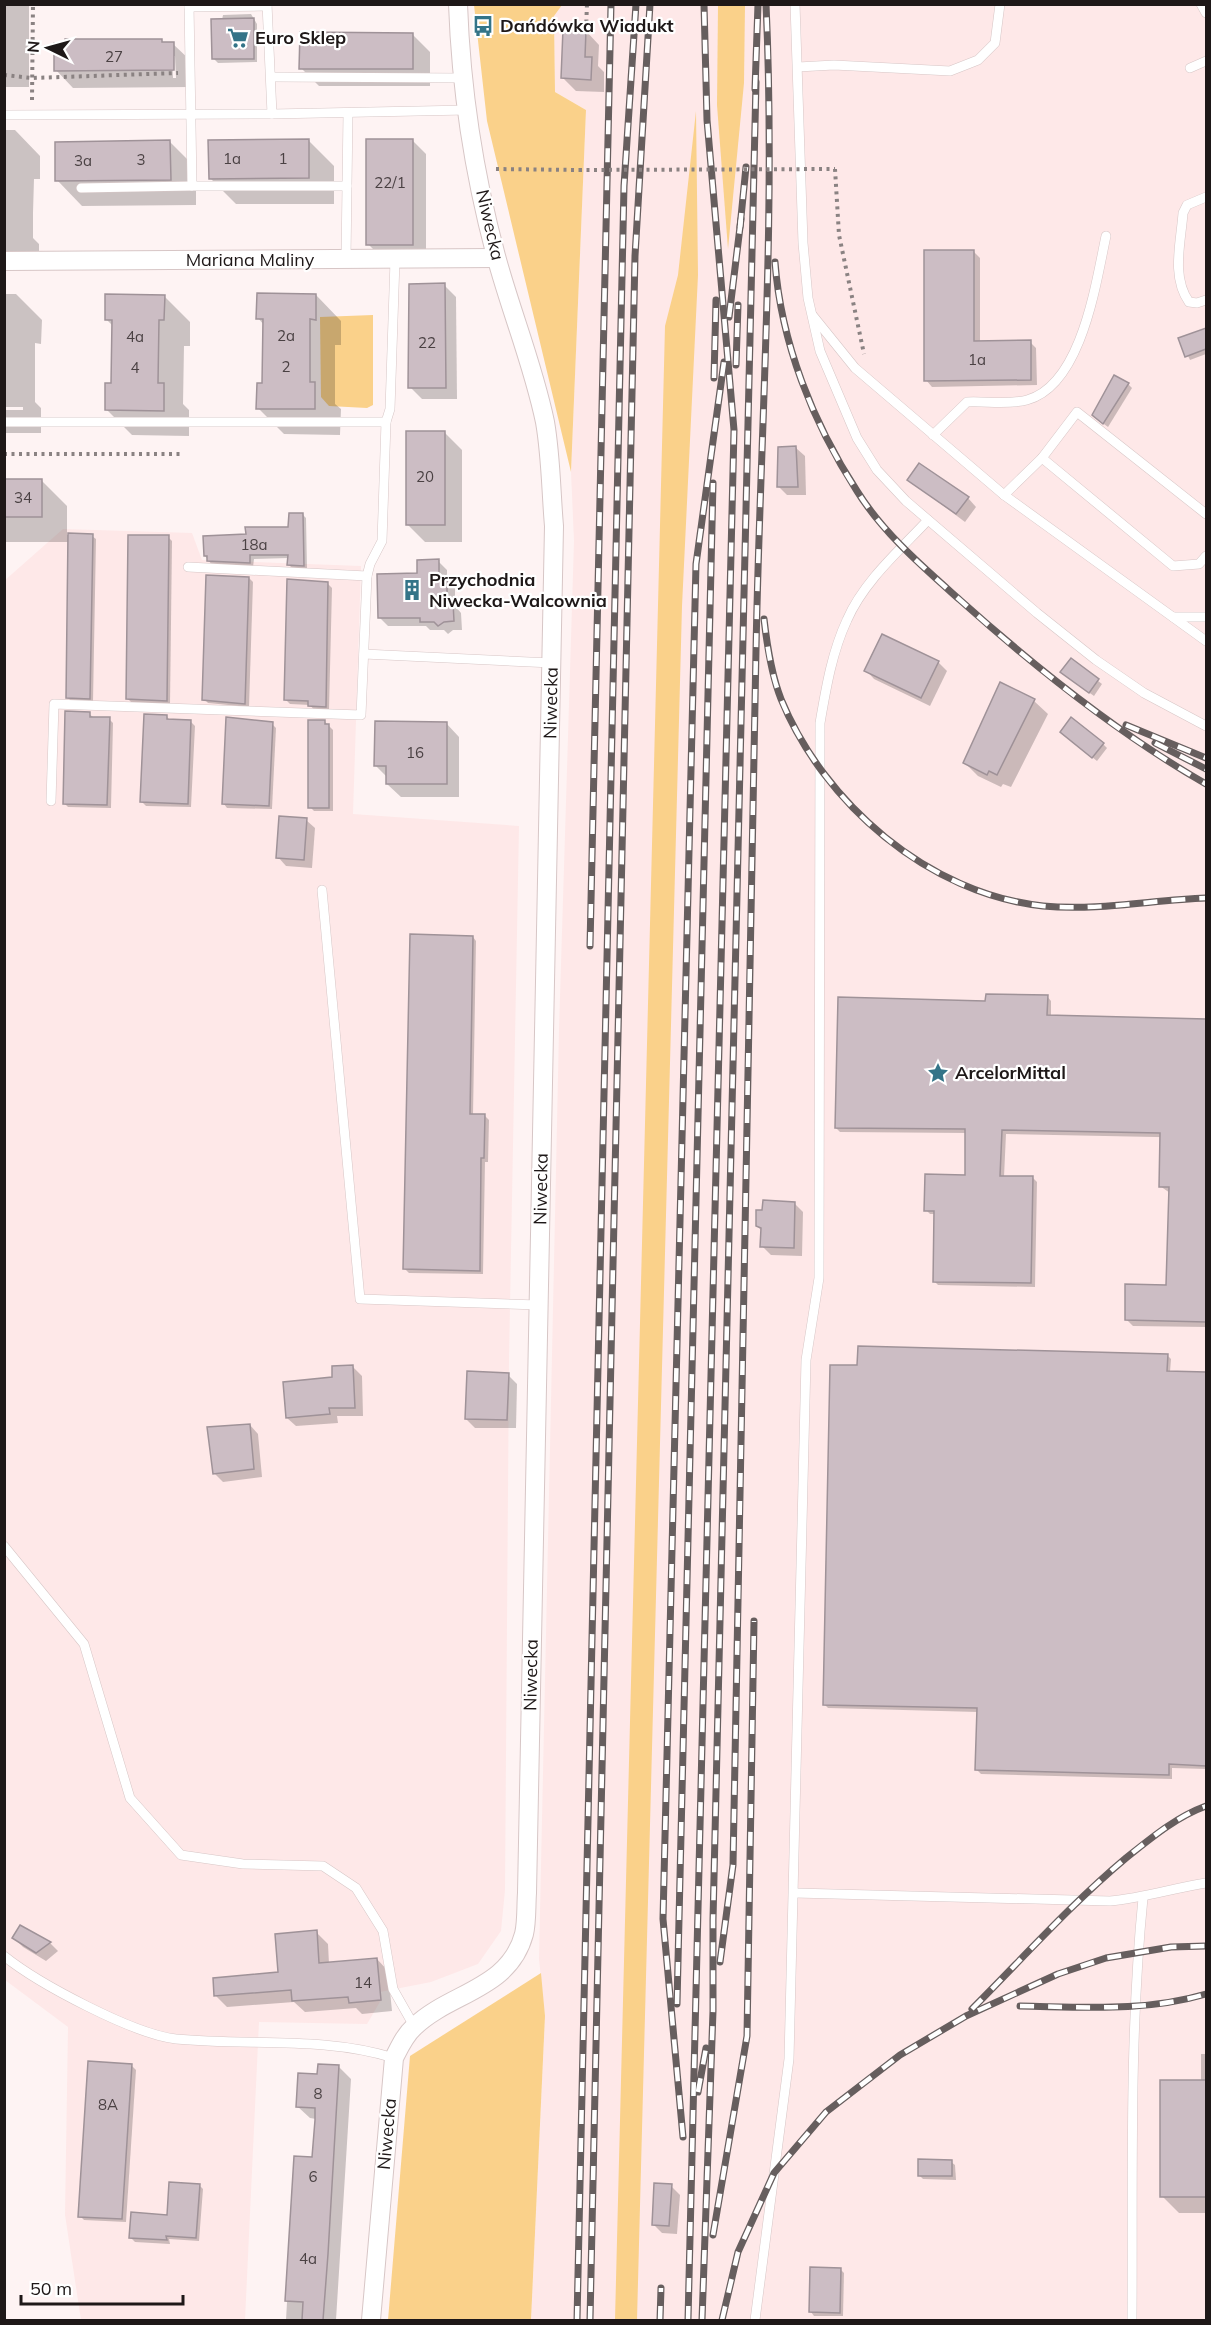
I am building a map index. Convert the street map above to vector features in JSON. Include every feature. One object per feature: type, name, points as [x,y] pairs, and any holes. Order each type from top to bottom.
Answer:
[{"type":"street","name":"Niwecka","points":[[371,2320],[394,2058],[402,2041],[414,2026],[434,2011],[496,1979],[512,1960],[524,1934],[528,1881],[554,526],[545,423],[525,340],[496,258],[467,110],[458,4]]},
{"type":"street","name":"Mariana Maliny","points":[[4,261],[496,258]]},
{"type":"lane","points":[[795,4],[803,243],[812,314],[820,351],[857,438],[876,470],[928,520],[1096,660],[1144,693],[1206,726]]},
{"type":"lane","points":[[798,67],[834,65],[950,71],[978,60],[995,43],[1000,4]]},
{"type":"lane","points":[[1201,4],[1206,13]]},
{"type":"lane","points":[[192,186],[189,6],[267,5],[272,114]]},
{"type":"lane","points":[[1190,68],[1206,61]]},
{"type":"lane","points":[[272,77],[464,78]]},
{"type":"lane","points":[[4,115],[272,114],[467,110]]},
{"type":"lane","points":[[346,259],[348,113]]},
{"type":"lane","points":[[81,188],[347,186]]},
{"type":"lane","points":[[1206,197],[1187,205],[1183,213],[1178,275],[1182,292],[1189,302],[1197,303],[1206,300]]},
{"type":"lane","points":[[933,435],[967,402],[1027,400],[1049,389],[1079,343],[1088,319],[1106,236]]},
{"type":"lane","points":[[51,801],[54,704],[361,715],[367,576],[370,564],[382,541],[386,422],[390,409],[395,260]]},
{"type":"lane","points":[[812,314],[855,368],[1004,495],[1206,641]]},
{"type":"lane","points":[[1004,495],[1042,458],[1077,412],[1206,514]]},
{"type":"lane","points":[[4,422],[386,422]]},
{"type":"lane","points":[[1042,458],[1173,566],[1199,564],[1206,556]]},
{"type":"lane","points":[[755,2320],[789,2059],[795,1893],[806,1360],[819,1278],[820,723],[828,674],[847,619],[871,582],[928,520]]},
{"type":"lane","points":[[188,567],[367,576]]},
{"type":"lane","points":[[1171,616],[1206,617]]},
{"type":"lane","points":[[364,654],[552,663]]},
{"type":"lane","points":[[322,890],[360,1299],[538,1305]]},
{"type":"lane","points":[[4,1546],[84,1644],[130,1798],[182,1855],[243,1864],[323,1866],[356,1888],[383,1931],[393,1989],[414,2026]]},
{"type":"lane","points":[[795,1893],[1110,1901],[1143,1898],[1173,1888],[1206,1883]]},
{"type":"lane","points":[[1132,2320],[1135,2007],[1143,1898]]},
{"type":"lane","points":[[4,1956],[21,1969],[116,2020],[174,2038],[355,2047],[394,2058]]},
{"type":"path","points":[[32,116],[33,4]]},
{"type":"path","points":[[586,30],[587,4]]},
{"type":"path","points":[[4,75],[32,78],[190,73]]},
{"type":"path","points":[[492,160],[494,170],[835,169],[839,235],[864,354],[872,361]]},
{"type":"path","points":[[4,454],[183,454]]},
{"type":"shaded area","name":"ArcelorMittal","points":[[562,4],[1206,5],[1206,2320],[531,2320],[545,2016],[539,1959],[559,1030],[574,541],[571,472],[586,110],[555,92],[554,16]]},
{"type":"shaded area","points":[[474,5],[562,5],[554,16],[555,92],[586,110],[571,472],[487,121]]},
{"type":"shaded area","points":[[718,5],[745,5],[744,83],[728,249],[717,105]]},
{"type":"shaded area","points":[[696,111],[698,275],[682,606],[637,2320],[615,2320],[665,326],[678,275]]},
{"type":"shaded area","points":[[373,315],[373,405],[367,408],[329,406],[321,397],[320,317]]},
{"type":"shaded area","points":[[63,529],[192,533],[202,560],[361,566],[353,814],[519,826],[509,1359],[505,1890],[501,1931],[478,1964],[431,1982],[380,1992],[381,2000],[367,2024],[259,2022],[245,2320],[81,2320],[65,2215],[68,2027],[5,1980],[4,581]]},
{"type":"shaded area","points":[[541,1973],[545,2016],[531,2320],[388,2320],[410,2056]]},
{"type":"building","points":[[254,18],[254,59],[212,59],[211,19]]},
{"type":"building","points":[[563,29],[586,30],[585,57],[592,57],[591,80],[561,78]]},
{"type":"building","points":[[300,32],[413,33],[413,69],[299,69]]},
{"type":"building","points":[[65,39],[162,39],[162,42],[174,42],[174,70],[54,71],[54,43],[65,43]]},
{"type":"building","points":[[309,139],[309,178],[209,179],[208,140]]},
{"type":"building","points":[[366,139],[413,139],[413,245],[366,245]]},
{"type":"building","points":[[170,140],[171,180],[55,181],[55,142]]},
{"type":"building","points":[[924,250],[974,250],[974,341],[1031,340],[1031,380],[924,381]]},
{"type":"building","points":[[445,283],[446,388],[408,388],[409,284]]},
{"type":"building","points":[[257,293],[316,294],[316,320],[310,319],[310,382],[315,382],[315,409],[256,409],[257,383],[262,383],[263,319],[256,319]]},
{"type":"building","points":[[105,294],[165,295],[164,320],[159,320],[158,383],[164,383],[164,411],[105,410],[105,383],[111,383],[112,320],[105,320]]},
{"type":"building","points":[[1206,328],[1206,349],[1185,357],[1178,338]]},
{"type":"building","points":[[1114,375],[1129,383],[1103,424],[1092,415]]},
{"type":"building","points":[[406,431],[445,431],[445,525],[406,525]]},
{"type":"building","points":[[796,446],[798,487],[777,487],[778,447]]},
{"type":"building","points":[[919,463],[969,497],[956,514],[907,480]]},
{"type":"building","points":[[4,479],[42,479],[42,517],[4,517]]},
{"type":"building","points":[[289,513],[303,513],[304,566],[287,565],[288,555],[250,555],[250,563],[207,561],[207,556],[204,556],[203,536],[246,534],[245,527],[288,527]]},
{"type":"building","points":[[68,533],[93,534],[90,699],[66,698]]},
{"type":"building","points":[[128,535],[169,535],[167,701],[126,699]]},
{"type":"building","name":"Przychodnia Niwecka-Walcownia","points":[[439,559],[439,577],[447,577],[447,602],[453,602],[454,621],[444,622],[438,626],[434,622],[420,622],[420,618],[378,618],[377,574],[417,573],[417,560]]},
{"type":"building","points":[[206,575],[249,577],[245,704],[202,700]]},
{"type":"building","points":[[287,579],[328,582],[326,707],[308,706],[308,701],[284,700]]},
{"type":"building","points":[[882,634],[939,661],[921,698],[864,671]]},
{"type":"building","points":[[1071,658],[1099,679],[1089,693],[1060,672]]},
{"type":"building","points":[[1000,682],[1035,699],[997,775],[989,771],[987,775],[963,763]]},
{"type":"building","points":[[65,711],[90,712],[90,717],[110,717],[107,805],[63,804]]},
{"type":"building","points":[[144,714],[167,715],[167,719],[191,720],[188,804],[140,802]]},
{"type":"building","points":[[226,717],[273,722],[269,806],[222,804]]},
{"type":"building","points":[[1071,717],[1104,743],[1092,758],[1060,732]]},
{"type":"building","points":[[308,720],[325,720],[325,724],[329,724],[329,808],[308,808]]},
{"type":"building","points":[[375,721],[447,722],[447,784],[386,784],[386,766],[374,766]]},
{"type":"building","points":[[279,816],[307,818],[304,860],[276,858]]},
{"type":"building","points":[[410,934],[473,936],[470,1114],[485,1114],[484,1158],[481,1158],[480,1271],[403,1269]]},
{"type":"building","points":[[986,994],[1048,995],[1047,1015],[1206,1019],[1206,1322],[1125,1320],[1125,1284],[1166,1285],[1169,1187],[1159,1187],[1160,1133],[1002,1130],[1000,1176],[1033,1176],[1031,1283],[933,1282],[934,1211],[924,1211],[925,1174],[965,1175],[965,1129],[835,1128],[838,997],[985,1001]]},
{"type":"building","points":[[763,1200],[795,1202],[794,1248],[760,1247],[761,1228],[756,1226],[756,1210],[762,1210]]},
{"type":"building","points":[[858,1346],[1168,1354],[1167,1371],[1206,1372],[1206,1766],[1169,1764],[1169,1775],[975,1770],[977,1708],[823,1705],[830,1365],[857,1365]]},
{"type":"building","points":[[353,1365],[355,1408],[329,1408],[330,1414],[286,1418],[283,1382],[332,1377],[332,1366]]},
{"type":"building","points":[[467,1371],[509,1373],[507,1420],[465,1419]]},
{"type":"building","points":[[250,1424],[254,1469],[213,1474],[207,1427]]},
{"type":"building","points":[[20,1925],[51,1942],[36,1953],[12,1938]]},
{"type":"building","points":[[317,1930],[319,1963],[377,1958],[381,2000],[349,2003],[348,1997],[292,2001],[291,1990],[214,1996],[213,1978],[278,1972],[275,1934]]},
{"type":"building","points":[[88,2061],[132,2064],[122,2219],[78,2217]]},
{"type":"building","points":[[318,2064],[339,2065],[328,2254],[323,2320],[302,2320],[303,2302],[285,2301],[294,2156],[312,2157],[315,2120],[315,2108],[296,2107],[298,2073],[317,2074]]},
{"type":"building","points":[[1160,2080],[1206,2080],[1206,2197],[1160,2197]]},
{"type":"building","points":[[918,2159],[952,2160],[952,2176],[918,2176]]},
{"type":"building","points":[[169,2182],[200,2184],[196,2238],[166,2236],[167,2240],[129,2238],[131,2212],[167,2215]]},
{"type":"building","points":[[654,2183],[672,2184],[669,2226],[652,2225]]},
{"type":"building","points":[[810,2267],[841,2268],[840,2313],[809,2312]]},
{"type":"railway","points":[[590,946],[611,4]]},
{"type":"railway","points":[[577,2320],[624,186],[636,4]]},
{"type":"railway","points":[[590,2320],[635,256],[650,4]]},
{"type":"railway","points":[[688,2320],[734,430],[707,120],[704,4]]},
{"type":"railway","points":[[755,89],[758,4]]},
{"type":"railway","points":[[720,1962],[733,1865],[756,650],[768,246],[769,85],[766,4]]},
{"type":"railway","points":[[702,2320],[713,2011],[713,1920],[756,82]]},
{"type":"railway","points":[[740,227],[746,167]]},
{"type":"railway","points":[[729,317],[741,219]]},
{"type":"railway","points":[[775,262],[784,322],[813,410],[841,465],[879,521],[932,575],[1048,675],[1109,721],[1206,784]]},
{"type":"railway","points":[[714,378],[716,300]]},
{"type":"railway","points":[[736,365],[738,305]]},
{"type":"railway","points":[[683,2137],[663,1919],[696,564],[724,362]]},
{"type":"railway","points":[[677,2004],[713,483]]},
{"type":"railway","points":[[764,619],[775,680],[781,699],[800,738],[824,774],[853,807],[885,837],[921,863],[960,883],[1001,898],[1043,906],[1105,906],[1206,898]]},
{"type":"railway","points":[[1126,725],[1206,758]]},
{"type":"railway","points":[[1155,743],[1206,769]]},
{"type":"railway","points":[[713,2235],[747,2036],[754,1621]]},
{"type":"railway","points":[[972,2009],[1067,1913],[1126,1858],[1164,1829],[1206,1806]]},
{"type":"railway","points":[[722,2320],[738,2252],[774,2173],[826,2112],[900,2055],[966,2016],[1058,1974],[1106,1958],[1171,1947],[1206,1946]]},
{"type":"railway","points":[[1020,2006],[1137,2006],[1160,2004],[1206,1994]]},
{"type":"railway","points":[[698,2092],[706,2048]]},
{"type":"railway","points":[[660,2320],[661,2288]]},
{"type":"place","name":"Dańdówka Wiadukt","points":[[483,26]]},
{"type":"place","name":"Euro Sklep","points":[[238,38]]},
{"type":"place","name":"Przychodnia Niwecka-Walcownia","points":[[412,590]]},
{"type":"place","name":"ArcelorMittal","points":[[938,1073]]}]
